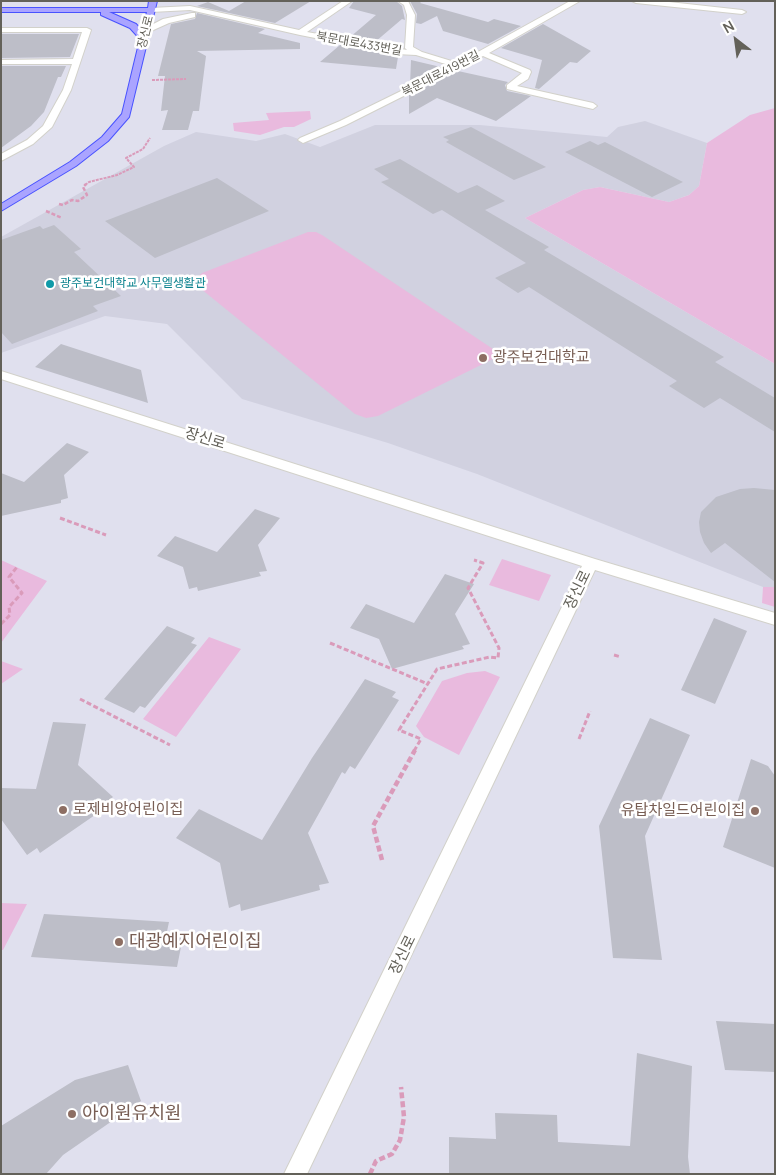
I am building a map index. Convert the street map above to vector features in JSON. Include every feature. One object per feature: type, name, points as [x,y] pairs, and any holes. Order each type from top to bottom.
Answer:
[{"type":"main road","points":[[77,10],[109,6],[124,1]]},
{"type":"main road","points":[[1,10],[99,10],[152,5]]},
{"type":"main road","name":"장신로","points":[[1,208],[73,164],[104,139],[126,115],[152,5]]},
{"type":"main road","points":[[99,10],[133,26],[145,34]]},
{"type":"street","name":"북문대로433번길","points":[[300,33],[348,1]]},
{"type":"street","name":"북문대로433번길","points":[[402,1],[407,4],[411,14],[409,48],[416,53]]},
{"type":"street","name":"북문대로419번길","points":[[303,140],[343,123],[459,66],[576,1]]},
{"type":"street","points":[[636,1],[742,12]]},
{"type":"street","points":[[152,5],[190,8],[300,33]]},
{"type":"street","points":[[145,34],[166,21],[204,12]]},
{"type":"street","points":[[1,30],[87,30],[67,90],[47,127],[30,142],[1,158]]},
{"type":"street","name":"북문대로433번길","points":[[300,33],[396,52],[416,53],[459,66]]},
{"type":"street","points":[[482,54],[527,72],[525,77],[510,87],[593,106]]},
{"type":"street","points":[[1,62],[77,61]]},
{"type":"street","name":"장신로","points":[[1,375],[591,562],[296,1174]]},
{"type":"street","points":[[591,562],[775,619]]},
{"type":"path","points":[[152,80],[186,79]]},
{"type":"path","points":[[59,204],[63,205],[72,200],[78,201],[87,195],[83,187],[89,182],[117,175],[134,167],[126,158],[143,149],[150,138]]},
{"type":"path","points":[[46,211],[62,218]]},
{"type":"path","points":[[60,518],[106,535]]},
{"type":"path","points":[[382,860],[373,826],[421,739],[400,730],[437,669],[490,657],[498,658],[499,648],[468,588],[483,563],[474,560]]},
{"type":"path","points":[[1,624],[10,615],[9,608],[22,593],[9,577],[17,567]]},
{"type":"path","points":[[330,643],[428,684]]},
{"type":"path","points":[[614,655],[621,657]]},
{"type":"path","points":[[80,699],[170,745]]},
{"type":"path","points":[[579,739],[590,711]]},
{"type":"path","points":[[370,1174],[376,1162],[392,1154],[400,1140],[404,1117],[402,1087]]},
{"type":"shaded area","points":[[775,108],[775,364],[525,218],[583,190],[600,187],[669,202],[689,195],[699,186],[707,143],[750,115]]},
{"type":"shaded area","points":[[310,111],[311,119],[294,127],[284,127],[260,135],[234,131],[233,123],[269,120],[266,113]]},
{"type":"shaded area","name":"광주보건대학교","points":[[645,121],[707,143],[699,186],[689,195],[669,202],[600,187],[583,190],[525,218],[775,364],[775,587],[763,587],[477,474],[388,443],[242,399],[167,324],[105,316],[1,353],[1,237],[164,146],[196,132],[256,141],[285,134],[320,147],[375,125],[480,125],[607,137],[618,127]]},
{"type":"shaded area","points":[[308,232],[316,232],[322,235],[496,351],[493,359],[378,416],[366,418],[355,414],[195,284],[194,281],[202,273]]},
{"type":"shaded area","points":[[502,559],[551,575],[539,601],[489,585]]},
{"type":"shaded area","points":[[1,560],[47,581],[1,643]]},
{"type":"shaded area","points":[[763,587],[775,587],[775,607],[762,603]]},
{"type":"shaded area","points":[[209,637],[241,649],[176,737],[143,719]]},
{"type":"shaded area","points":[[1,661],[23,669],[1,684]]},
{"type":"shaded area","points":[[485,671],[500,677],[459,755],[424,737],[416,726],[442,681],[467,673]]},
{"type":"shaded area","points":[[1,903],[27,904],[3,950],[1,950]]},
{"type":"building","points":[[246,1],[311,1],[275,23],[197,6],[208,2],[229,11]]},
{"type":"building","points":[[354,1],[396,1],[402,6],[405,20],[402,19],[375,42],[349,38],[376,15],[349,8]]},
{"type":"building","points":[[410,1],[422,1],[420,3],[488,22],[494,19],[521,26],[488,44],[443,31],[437,16],[421,24],[416,23],[417,14]]},
{"type":"building","points":[[197,13],[265,29],[258,33],[300,43],[300,49],[197,51],[206,56],[199,111],[193,111],[188,130],[162,130],[168,110],[161,111],[165,76],[158,76],[171,24],[195,19]]},
{"type":"building","points":[[543,24],[591,51],[577,63],[570,62],[539,89],[535,88],[542,60],[501,48]]},
{"type":"building","points":[[1,34],[79,34],[70,57],[1,58]]},
{"type":"building","points":[[340,45],[398,57],[396,69],[320,62]]},
{"type":"building","points":[[411,60],[445,68],[410,85]]},
{"type":"building","points":[[1,66],[66,66],[61,77],[58,77],[44,112],[31,126],[1,148]]},
{"type":"building","points":[[458,71],[508,82],[505,85],[507,91],[531,96],[496,121],[437,98],[409,114],[409,95]]},
{"type":"building","points":[[471,127],[546,167],[514,180],[446,142],[449,140],[443,137]]},
{"type":"building","points":[[590,141],[598,145],[605,142],[683,182],[652,197],[565,152]]},
{"type":"building","points":[[400,159],[458,193],[477,185],[505,201],[485,210],[549,247],[544,250],[724,357],[715,362],[775,398],[775,432],[720,398],[704,408],[669,386],[677,381],[529,287],[518,293],[495,278],[526,263],[442,210],[433,214],[381,182],[389,179],[374,169]]},
{"type":"building","points":[[217,178],[269,211],[155,258],[105,221]]},
{"type":"building","name":"광주보건대학교 사무엘생활관","points":[[54,225],[81,249],[74,252],[121,296],[93,306],[98,311],[12,344],[1,332],[1,240],[40,226],[43,229]]},
{"type":"building","points":[[61,344],[141,370],[148,403],[35,367]]},
{"type":"building","points":[[67,443],[89,452],[64,475],[68,498],[61,500],[61,503],[1,516],[1,473],[24,482]]},
{"type":"building","points":[[740,489],[775,490],[775,582],[725,543],[711,553],[704,543],[700,532],[701,512],[716,497]]},
{"type":"building","points":[[255,509],[280,518],[258,545],[267,571],[259,572],[261,576],[198,591],[197,587],[189,589],[183,567],[157,556],[175,536],[217,552]]},
{"type":"building","points":[[445,574],[474,584],[455,614],[470,644],[462,646],[464,649],[392,669],[379,639],[350,628],[366,604],[414,623]]},
{"type":"building","points":[[714,618],[747,631],[715,704],[681,690]]},
{"type":"building","points":[[167,626],[195,638],[191,643],[197,645],[145,708],[140,706],[134,713],[104,699]]},
{"type":"building","points":[[365,679],[396,692],[392,697],[399,700],[355,769],[350,766],[345,774],[342,772],[308,833],[329,883],[319,885],[320,890],[241,911],[240,904],[229,908],[220,863],[176,838],[199,809],[262,840],[312,758]]},
{"type":"building","points":[[650,718],[690,735],[645,836],[662,960],[613,958],[599,826]]},
{"type":"building","points":[[53,722],[86,724],[78,765],[113,797],[105,803],[108,806],[40,853],[37,848],[27,855],[1,819],[1,788],[36,789]]},
{"type":"building","name":"유탑차일드어린이집","points":[[751,759],[768,766],[775,776],[775,868],[723,847]]},
{"type":"building","points":[[44,914],[169,922],[166,936],[183,937],[177,967],[31,957]]},
{"type":"building","points":[[716,1021],[775,1024],[775,1072],[725,1070]]},
{"type":"building","points":[[637,1053],[692,1066],[688,1157],[690,1174],[449,1174],[449,1137],[496,1139],[495,1113],[557,1115],[558,1142],[630,1146]]},
{"type":"building","name":"아이원유치원","points":[[128,1065],[141,1101],[63,1155],[46,1174],[1,1174],[1,1126],[75,1080]]},
{"type":"place","name":"광주보건대학교 사무엘생활관","points":[[50,284]]},
{"type":"place","name":"광주보건대학교","points":[[483,358]]},
{"type":"place","name":"로제비앙어린이집","points":[[63,810]]},
{"type":"place","name":"유탑차일드어린이집","points":[[755,811]]},
{"type":"place","name":"대광예지어린이집","points":[[119,942]]},
{"type":"place","name":"아이원유치원","points":[[72,1114]]}]
